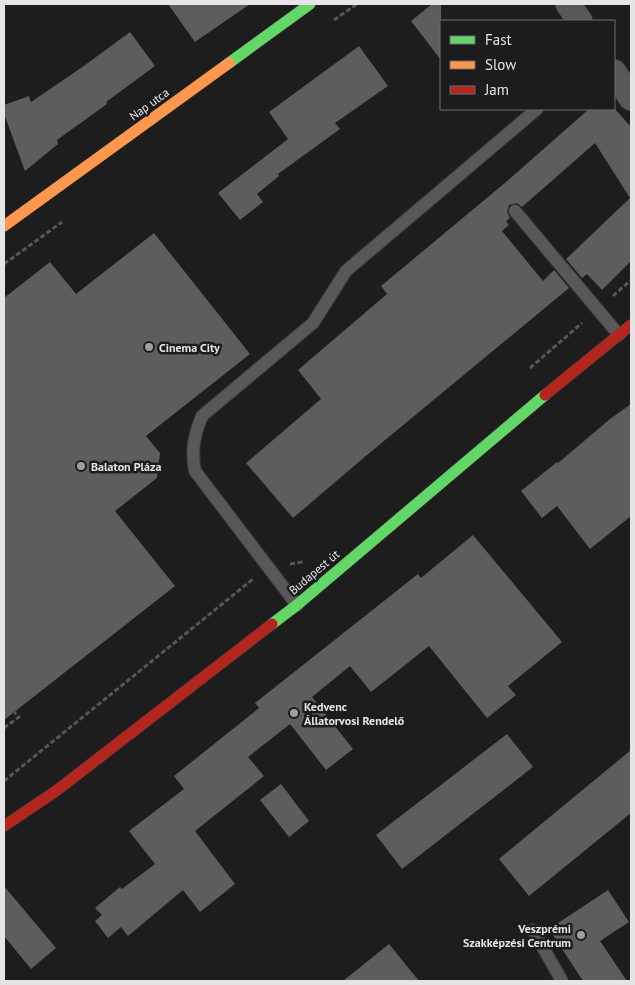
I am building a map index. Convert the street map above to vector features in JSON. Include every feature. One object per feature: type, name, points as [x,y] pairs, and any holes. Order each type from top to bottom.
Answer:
[{"type":"main road","name":"Nap utca","points":[[5,221],[310,4]]},
{"type":"main road","name":"Budapest út","points":[[4,826],[56,791],[297,604],[499,433],[631,325]]},
{"type":"street","points":[[568,4],[579,20]]},
{"type":"street","points":[[615,74],[631,98]]},
{"type":"lane","points":[[297,604],[195,471],[193,445],[196,430],[202,416],[312,323],[346,271],[536,110]]},
{"type":"lane","points":[[515,211],[619,335]]},
{"type":"lane","points":[[533,930],[562,981]]},
{"type":"path","points":[[526,372],[631,280]]},
{"type":"path","points":[[4,781],[268,567],[307,561]]},
{"type":"path","points":[[4,728],[19,717],[14,712]]},
{"type":"building","points":[[168,4],[250,4],[195,42]]},
{"type":"building","points":[[432,4],[441,4],[440,59],[411,21]]},
{"type":"building","points":[[130,32],[155,66],[57,140],[58,144],[25,171],[4,114],[4,105],[29,96],[31,102]]},
{"type":"building","points":[[359,46],[388,86],[335,123],[340,129],[278,174],[279,176],[257,194],[263,202],[240,220],[218,193],[288,139],[269,112]]},
{"type":"building","points":[[615,109],[631,127],[631,261],[602,290],[587,274],[582,278],[566,259],[630,198],[595,143],[522,207],[517,203],[509,205],[507,212],[510,218],[506,221],[509,225],[502,231],[543,281],[554,270],[569,288],[293,518],[246,463],[321,399],[298,370],[387,294],[381,286],[506,182],[588,110]]},
{"type":"building","name":"Balaton Pláza","points":[[154,233],[250,354],[146,436],[160,453],[157,478],[115,511],[175,586],[4,720],[4,298],[50,262],[76,294]]},
{"type":"building","points":[[631,404],[631,516],[590,549],[557,506],[542,518],[521,491]]},
{"type":"building","points":[[473,535],[562,642],[508,686],[516,695],[487,718],[429,646],[371,692],[350,666],[312,697],[353,749],[326,770],[290,724],[248,757],[264,776],[195,831],[235,884],[200,912],[183,890],[128,936],[121,927],[108,938],[95,921],[102,915],[95,908],[120,887],[122,889],[155,864],[129,831],[184,789],[174,776],[259,708],[255,703],[418,574],[421,578]]},
{"type":"building","points":[[507,734],[533,767],[402,869],[376,835]]},
{"type":"building","points":[[631,750],[631,813],[529,896],[499,859]]},
{"type":"building","points":[[281,784],[309,821],[289,837],[260,800]]},
{"type":"building","points":[[4,886],[56,948],[31,969],[4,936]]},
{"type":"building","name":"Veszprémi Szakképzési Centrum","points":[[608,890],[629,922],[600,941],[627,981],[583,981],[549,929]]},
{"type":"building","points":[[389,944],[419,981],[343,981]]},
{"type":"traffic: fast","points":[[229,63],[310,4]]},
{"type":"traffic: fast","points":[[272,624],[297,605],[545,395]]},
{"type":"traffic: slow","points":[[4,226],[229,63]]},
{"type":"traffic: jam","points":[[545,395],[631,325]]},
{"type":"traffic: jam","points":[[4,826],[56,791],[272,624]]},
{"type":"place","name":"Cinema City","points":[[149,347]]},
{"type":"place","name":"Balaton Pláza","points":[[81,466]]},
{"type":"place","name":"Kedvenc Állatorvosi Rendelő","points":[[294,713]]},
{"type":"place","name":"Veszprémi Szakképzési Centrum","points":[[581,935]]}]
